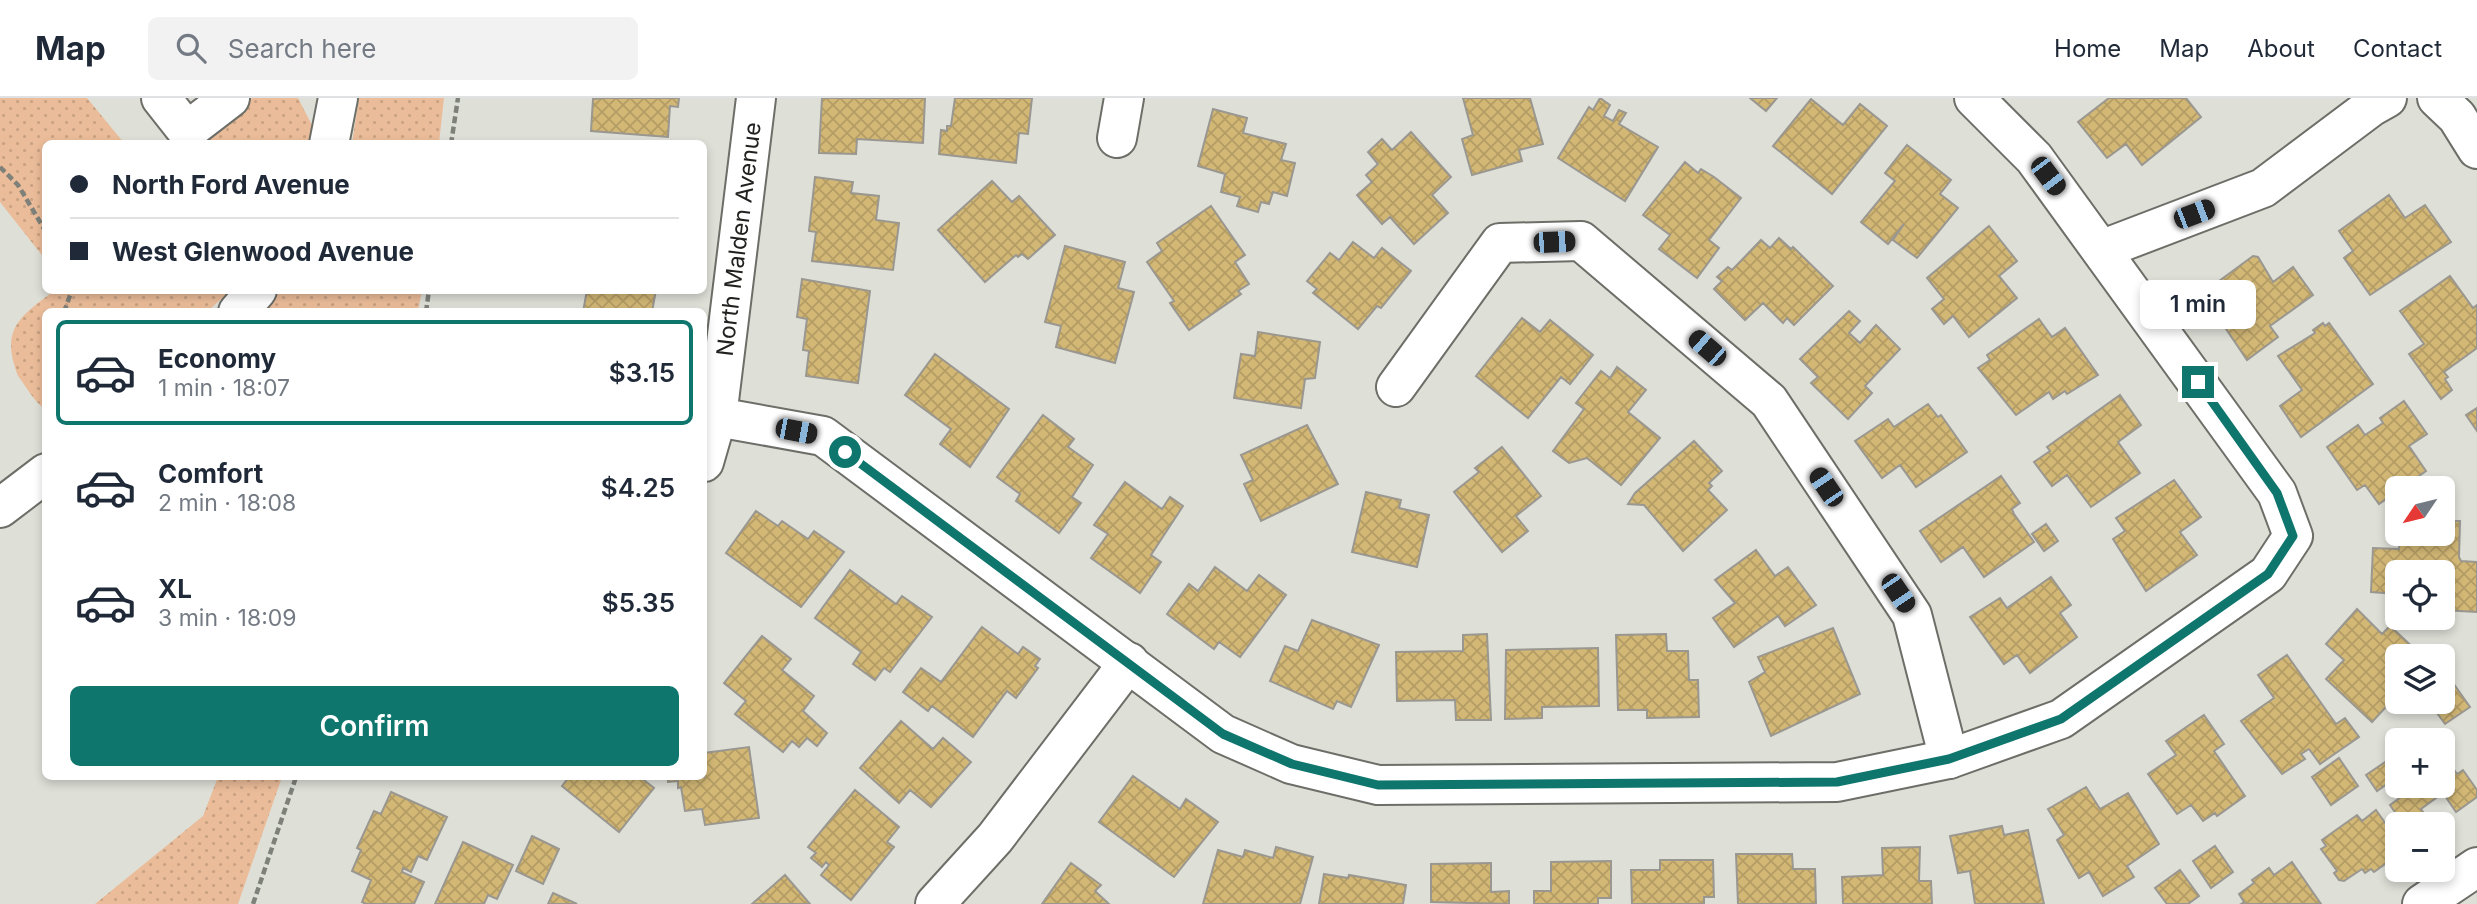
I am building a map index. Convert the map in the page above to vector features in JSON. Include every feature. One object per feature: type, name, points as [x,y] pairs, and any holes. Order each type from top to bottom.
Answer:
[{"type":"street","points":[[160,98],[187,131],[230,98]]},
{"type":"street","points":[[330,140],[338,98]]},
{"type":"street","name":"North Malden Avenue","points":[[707,452],[717,417],[756,98]]},
{"type":"street","points":[[1117,138],[1124,98]]},
{"type":"street","points":[[717,417],[823,436],[1223,734],[1292,764],[1378,785],[1837,782],[1949,759],[2061,719],[2268,574],[2293,536],[2277,493],[2103,249],[2034,158],[1974,98]]},
{"type":"street","points":[[2103,249],[2263,188],[2371,107],[2388,98]]},
{"type":"street","points":[[2437,98],[2457,117],[2477,149]]},
{"type":"street","points":[[1396,387],[1500,243],[1581,241],[1769,401],[1912,615],[1949,759]]},
{"type":"street","points":[[241,308],[254,294]]},
{"type":"street","points":[[0,508],[42,476]]},
{"type":"street","points":[[935,904],[995,838],[1129,662]]},
{"type":"street","points":[[2422,904],[2477,867]]},
{"type":"path","points":[[452,140],[458,98]]},
{"type":"path","points":[[0,167],[18,185],[42,225]]},
{"type":"path","points":[[253,904],[295,780]]},
{"type":"shaded area","points":[[0,98],[87,98],[122,140],[42,140],[42,255],[0,202]]},
{"type":"shaded area","points":[[252,98],[298,98],[313,127],[310,140],[200,140]]},
{"type":"shaded area","points":[[359,98],[444,98],[439,140],[352,140]]},
{"type":"shaded area","points":[[50,294],[227,294],[211,308],[42,308],[42,407],[18,376],[11,347],[16,326],[32,308]]},
{"type":"shaded area","points":[[278,294],[421,294],[419,308],[266,308]]},
{"type":"shaded area","points":[[217,780],[281,780],[238,904],[95,904],[203,816]]},
{"type":"building","points":[[679,98],[678,107],[670,106],[668,137],[591,131],[593,99]]},
{"type":"building","points":[[822,98],[925,98],[923,143],[857,139],[856,154],[819,153]]},
{"type":"building","points":[[955,98],[1032,98],[1028,134],[1019,133],[1016,163],[939,154],[941,130],[947,131],[947,126],[951,126]]},
{"type":"building","points":[[1463,98],[1530,98],[1543,144],[1519,150],[1522,161],[1472,175],[1462,139],[1473,135]]},
{"type":"building","points":[[1600,98],[1610,105],[1604,116],[1613,121],[1619,110],[1626,113],[1619,124],[1658,147],[1625,201],[1558,158],[1589,107],[1593,110]]},
{"type":"building","points":[[1750,98],[1777,98],[1766,111]]},
{"type":"building","points":[[2109,98],[2186,98],[2201,117],[2142,165],[2126,144],[2107,158],[2078,122]]},
{"type":"building","points":[[1811,99],[1843,125],[1860,104],[1887,126],[1832,194],[1773,146]]},
{"type":"building","points":[[1213,109],[1247,118],[1243,133],[1286,144],[1281,160],[1295,163],[1287,196],[1273,192],[1269,204],[1261,202],[1258,212],[1237,206],[1240,197],[1221,192],[1225,174],[1198,166]]},
{"type":"building","points":[[1411,132],[1451,177],[1432,195],[1448,213],[1414,244],[1390,217],[1382,224],[1357,195],[1372,182],[1366,175],[1378,164],[1368,152],[1382,139],[1392,150]]},
{"type":"building","points":[[1907,145],[1951,180],[1940,194],[1958,208],[1917,258],[1893,240],[1904,224],[1888,244],[1861,222],[1895,181],[1885,173]]},
{"type":"building","points":[[1685,162],[1698,173],[1701,169],[1714,177],[1741,198],[1709,240],[1719,248],[1697,278],[1659,249],[1670,235],[1643,215]]},
{"type":"building","points":[[815,177],[853,182],[851,193],[879,196],[876,220],[899,223],[893,270],[812,261],[816,232],[809,231]]},
{"type":"building","points":[[992,181],[1012,202],[1019,196],[1055,235],[1028,259],[1022,254],[1018,257],[1016,255],[985,282],[938,230]]},
{"type":"building","points":[[2389,195],[2405,218],[2425,205],[2451,242],[2370,295],[2344,258],[2353,251],[2339,231]]},
{"type":"building","points":[[1211,206],[1245,255],[1235,262],[1249,284],[1238,291],[1241,294],[1189,330],[1170,303],[1174,301],[1147,262],[1162,251],[1157,243]]},
{"type":"building","points":[[1989,226],[2017,261],[1999,276],[2017,298],[1969,337],[1953,316],[1944,324],[1932,309],[1944,299],[1927,278]]},
{"type":"building","points":[[1779,238],[1791,249],[1793,247],[1833,286],[1794,325],[1787,318],[1783,323],[1763,303],[1745,320],[1714,289],[1722,281],[1717,277],[1728,267],[1732,270],[1761,240],[1770,248]]},
{"type":"building","points":[[1353,242],[1374,258],[1382,248],[1411,271],[1381,308],[1377,306],[1358,329],[1313,293],[1317,289],[1307,281],[1330,253],[1339,260]]},
{"type":"building","points":[[1065,246],[1125,262],[1118,288],[1134,292],[1115,363],[1056,347],[1061,326],[1045,322]]},
{"type":"building","points":[[2253,256],[2258,257],[2273,282],[2293,267],[2313,295],[2270,326],[2278,337],[2247,360],[2220,320],[2233,311],[2215,284]]},
{"type":"building","points":[[2450,276],[2473,308],[2477,305],[2477,348],[2444,372],[2452,390],[2441,399],[2409,354],[2424,344],[2400,311]]},
{"type":"building","points":[[802,279],[870,291],[858,383],[806,376],[809,351],[803,350],[807,319],[797,317]]},
{"type":"building","points":[[586,294],[655,294],[653,308],[584,308]]},
{"type":"building","points":[[1849,311],[1860,321],[1849,333],[1860,343],[1876,325],[1900,349],[1865,386],[1872,393],[1848,419],[1811,383],[1818,377],[1800,359]]},
{"type":"building","points":[[1522,318],[1540,332],[1550,320],[1593,355],[1570,384],[1561,377],[1528,418],[1476,376]]},
{"type":"building","points":[[2039,319],[2052,337],[2065,328],[2098,375],[2067,394],[2065,391],[2053,399],[2049,392],[2016,415],[1978,368],[1990,360],[1987,355]]},
{"type":"building","points":[[2323,323],[2325,326],[2329,323],[2373,384],[2301,437],[2280,406],[2302,390],[2278,356],[2315,333],[2313,330]]},
{"type":"building","points":[[1258,332],[1320,342],[1315,378],[1305,379],[1301,408],[1234,398],[1241,354],[1255,356]]},
{"type":"building","points":[[935,354],[1009,409],[970,467],[940,444],[951,429],[905,395]]},
{"type":"building","points":[[1617,367],[1646,390],[1628,412],[1660,438],[1621,485],[1587,458],[1569,463],[1553,451],[1584,409],[1576,403],[1601,371],[1610,378]]},
{"type":"building","points":[[2120,395],[2141,425],[2118,442],[2140,473],[2091,507],[2067,475],[2052,486],[2034,462],[2050,451],[2047,447]]},
{"type":"building","points":[[2404,401],[2427,434],[2409,446],[2426,471],[2419,476],[2385,476],[2385,500],[2379,504],[2365,485],[2357,490],[2327,447],[2358,425],[2365,435],[2383,423],[2380,418]]},
{"type":"building","points":[[1928,404],[1938,417],[1941,415],[1967,452],[1916,487],[1900,465],[1882,478],[1855,441],[1888,419],[1894,427]]},
{"type":"building","points":[[2477,408],[2477,431],[2466,415]]},
{"type":"building","points":[[1043,415],[1074,439],[1068,447],[1093,465],[1072,497],[1081,503],[1059,533],[1016,501],[1020,494],[997,477]]},
{"type":"building","points":[[1307,425],[1338,484],[1261,521],[1244,484],[1253,480],[1241,455]]},
{"type":"building","points":[[1694,441],[1722,471],[1709,483],[1712,486],[1708,490],[1727,510],[1683,551],[1644,505],[1628,504],[1635,493]]},
{"type":"building","points":[[1502,447],[1541,496],[1516,516],[1528,531],[1502,552],[1454,492],[1479,472],[1475,468]]},
{"type":"building","points":[[2001,476],[2020,503],[2012,509],[2014,514],[2034,542],[1984,577],[1963,547],[1941,562],[1920,531]]},
{"type":"building","points":[[2174,480],[2201,517],[2180,532],[2197,555],[2146,591],[2113,539],[2125,531],[2116,518]]},
{"type":"building","points":[[1125,482],[1162,509],[1170,497],[1183,506],[1151,555],[1161,562],[1140,593],[1091,558],[1108,534],[1094,525]]},
{"type":"building","points":[[1366,492],[1401,500],[1399,508],[1429,515],[1417,567],[1352,552]]},
{"type":"building","points":[[756,511],[778,526],[782,521],[808,539],[814,531],[844,552],[801,607],[726,553]]},
{"type":"building","points":[[2455,521],[2460,521],[2459,557],[2461,561],[2477,562],[2477,612],[2455,611],[2455,560],[2385,560],[2385,593],[2371,592],[2373,548],[2399,549],[2399,546],[2455,546]]},
{"type":"building","points":[[2046,524],[2058,541],[2044,551],[2032,534]]},
{"type":"building","points":[[1756,550],[1775,576],[1788,567],[1816,605],[1785,626],[1778,616],[1734,647],[1713,618],[1735,603],[1715,580]]},
{"type":"building","points":[[1215,567],[1247,591],[1259,575],[1286,595],[1240,657],[1219,642],[1214,649],[1167,614],[1189,584],[1198,591]]},
{"type":"building","points":[[850,570],[896,604],[902,596],[932,617],[890,672],[884,668],[875,680],[853,664],[861,652],[815,618]]},
{"type":"building","points":[[2051,577],[2071,605],[2060,613],[2077,637],[2030,673],[2017,655],[2004,664],[1970,617],[2000,598],[2007,608]]},
{"type":"building","points":[[2357,609],[2382,634],[2386,630],[2394,630],[2410,644],[2385,644],[2385,708],[2372,722],[2326,679],[2344,660],[2326,644]]},
{"type":"building","points":[[1312,620],[1379,645],[1351,707],[1337,701],[1333,709],[1270,681],[1285,646],[1298,651]]},
{"type":"building","points":[[982,627],[1018,654],[1023,647],[1040,659],[1035,666],[1038,668],[1016,698],[1007,691],[973,737],[932,706],[928,711],[903,692],[921,668],[941,682]]},
{"type":"building","points":[[1833,628],[1860,694],[1771,736],[1749,682],[1765,672],[1758,657]]},
{"type":"building","points":[[1487,634],[1491,720],[1456,720],[1455,700],[1397,701],[1396,652],[1463,651],[1463,635]]},
{"type":"building","points":[[1666,634],[1667,651],[1688,651],[1689,680],[1698,680],[1699,717],[1647,718],[1647,710],[1618,710],[1616,635]]},
{"type":"building","points":[[762,636],[791,659],[782,670],[814,696],[803,711],[827,733],[817,746],[807,738],[799,747],[792,741],[783,752],[735,714],[746,701],[724,683]]},
{"type":"building","points":[[1598,648],[1599,706],[1542,707],[1542,718],[1505,719],[1506,650]]},
{"type":"building","points":[[2287,655],[2336,724],[2345,718],[2359,737],[2320,764],[2309,749],[2301,754],[2305,759],[2282,774],[2241,721],[2274,698],[2258,675]]},
{"type":"building","points":[[2455,686],[2470,707],[2445,724],[2438,714],[2455,714]]},
{"type":"building","points":[[2204,715],[2224,744],[2214,751],[2245,796],[2217,816],[2215,813],[2203,821],[2191,805],[2177,814],[2148,774],[2176,755],[2166,741]]},
{"type":"building","points":[[901,721],[933,749],[943,738],[971,762],[931,807],[910,790],[899,803],[860,768]]},
{"type":"building","points":[[749,747],[759,818],[705,825],[702,809],[685,811],[678,781],[668,780],[707,780],[707,753]]},
{"type":"building","points":[[2339,758],[2358,786],[2331,805],[2312,777]]},
{"type":"building","points":[[2385,762],[2385,785],[2377,791],[2366,775]]},
{"type":"building","points":[[2463,770],[2477,790],[2477,797],[2456,812],[2446,798],[2455,798],[2455,771],[2457,774]]},
{"type":"building","points":[[1133,776],[1180,809],[1186,799],[1218,822],[1174,877],[1099,822]]},
{"type":"building","points":[[567,780],[644,780],[654,788],[619,832],[562,786]]},
{"type":"building","points":[[2086,787],[2100,809],[2128,793],[2159,844],[2127,866],[2134,877],[2103,896],[2089,872],[2079,878],[2057,840],[2064,835],[2048,809]]},
{"type":"building","points":[[855,790],[899,827],[887,842],[894,847],[851,900],[821,875],[829,865],[826,862],[822,867],[811,858],[816,853],[808,847]]},
{"type":"building","points":[[391,792],[447,817],[427,860],[418,856],[411,872],[403,868],[402,872],[424,882],[414,904],[366,904],[362,902],[371,880],[352,871],[361,850],[357,848],[374,811],[381,814]]},
{"type":"building","points":[[2400,798],[2436,798],[2421,809],[2423,812],[2395,812],[2390,805]]},
{"type":"building","points":[[2376,810],[2385,823],[2385,864],[2374,872],[2371,869],[2365,873],[2362,869],[2344,881],[2339,880],[2334,873],[2337,871],[2321,849],[2326,846],[2322,840],[2357,815],[2362,821]]},
{"type":"building","points":[[2002,826],[2004,835],[2028,830],[2044,904],[1975,904],[1970,871],[1958,873],[1950,836]]},
{"type":"building","points":[[532,836],[559,849],[543,884],[516,871]]},
{"type":"building","points":[[463,842],[513,865],[497,899],[488,895],[484,904],[435,904]]},
{"type":"building","points":[[2215,846],[2233,872],[2211,888],[2193,861]]},
{"type":"building","points":[[1276,847],[1313,857],[1300,904],[1203,904],[1218,850],[1243,857],[1245,850],[1273,858]]},
{"type":"building","points":[[1920,847],[1919,881],[1931,881],[1932,904],[1843,904],[1842,877],[1883,875],[1882,848]]},
{"type":"building","points":[[1736,854],[1792,854],[1793,869],[1815,869],[1816,904],[1738,904]]},
{"type":"building","points":[[1660,860],[1713,860],[1714,897],[1704,897],[1704,904],[1632,904],[1631,870],[1660,870]]},
{"type":"building","points":[[1611,861],[1611,898],[1598,898],[1598,904],[1534,904],[1534,891],[1551,891],[1551,862]]},
{"type":"building","points":[[2292,862],[2321,904],[2241,904],[2244,902],[2239,894],[2254,883],[2252,880],[2269,868],[2274,875]]},
{"type":"building","points":[[1071,863],[1101,885],[1095,891],[1109,904],[1042,904]]},
{"type":"building","points":[[1491,863],[1491,892],[1509,891],[1509,904],[1431,902],[1431,864]]},
{"type":"building","points":[[2180,870],[2199,896],[2188,904],[2167,904],[2155,888]]},
{"type":"building","points":[[1324,874],[1348,878],[1349,875],[1406,885],[1403,904],[1319,904]]},
{"type":"building","points":[[785,875],[810,904],[752,904]]},
{"type":"building","points":[[553,893],[577,904],[548,904]]},
{"type":"route","points":[[845,452],[1223,734],[1292,764],[1378,785],[1837,782],[1949,759],[2061,719],[2268,574],[2293,536],[2277,493],[2198,382]]}]
